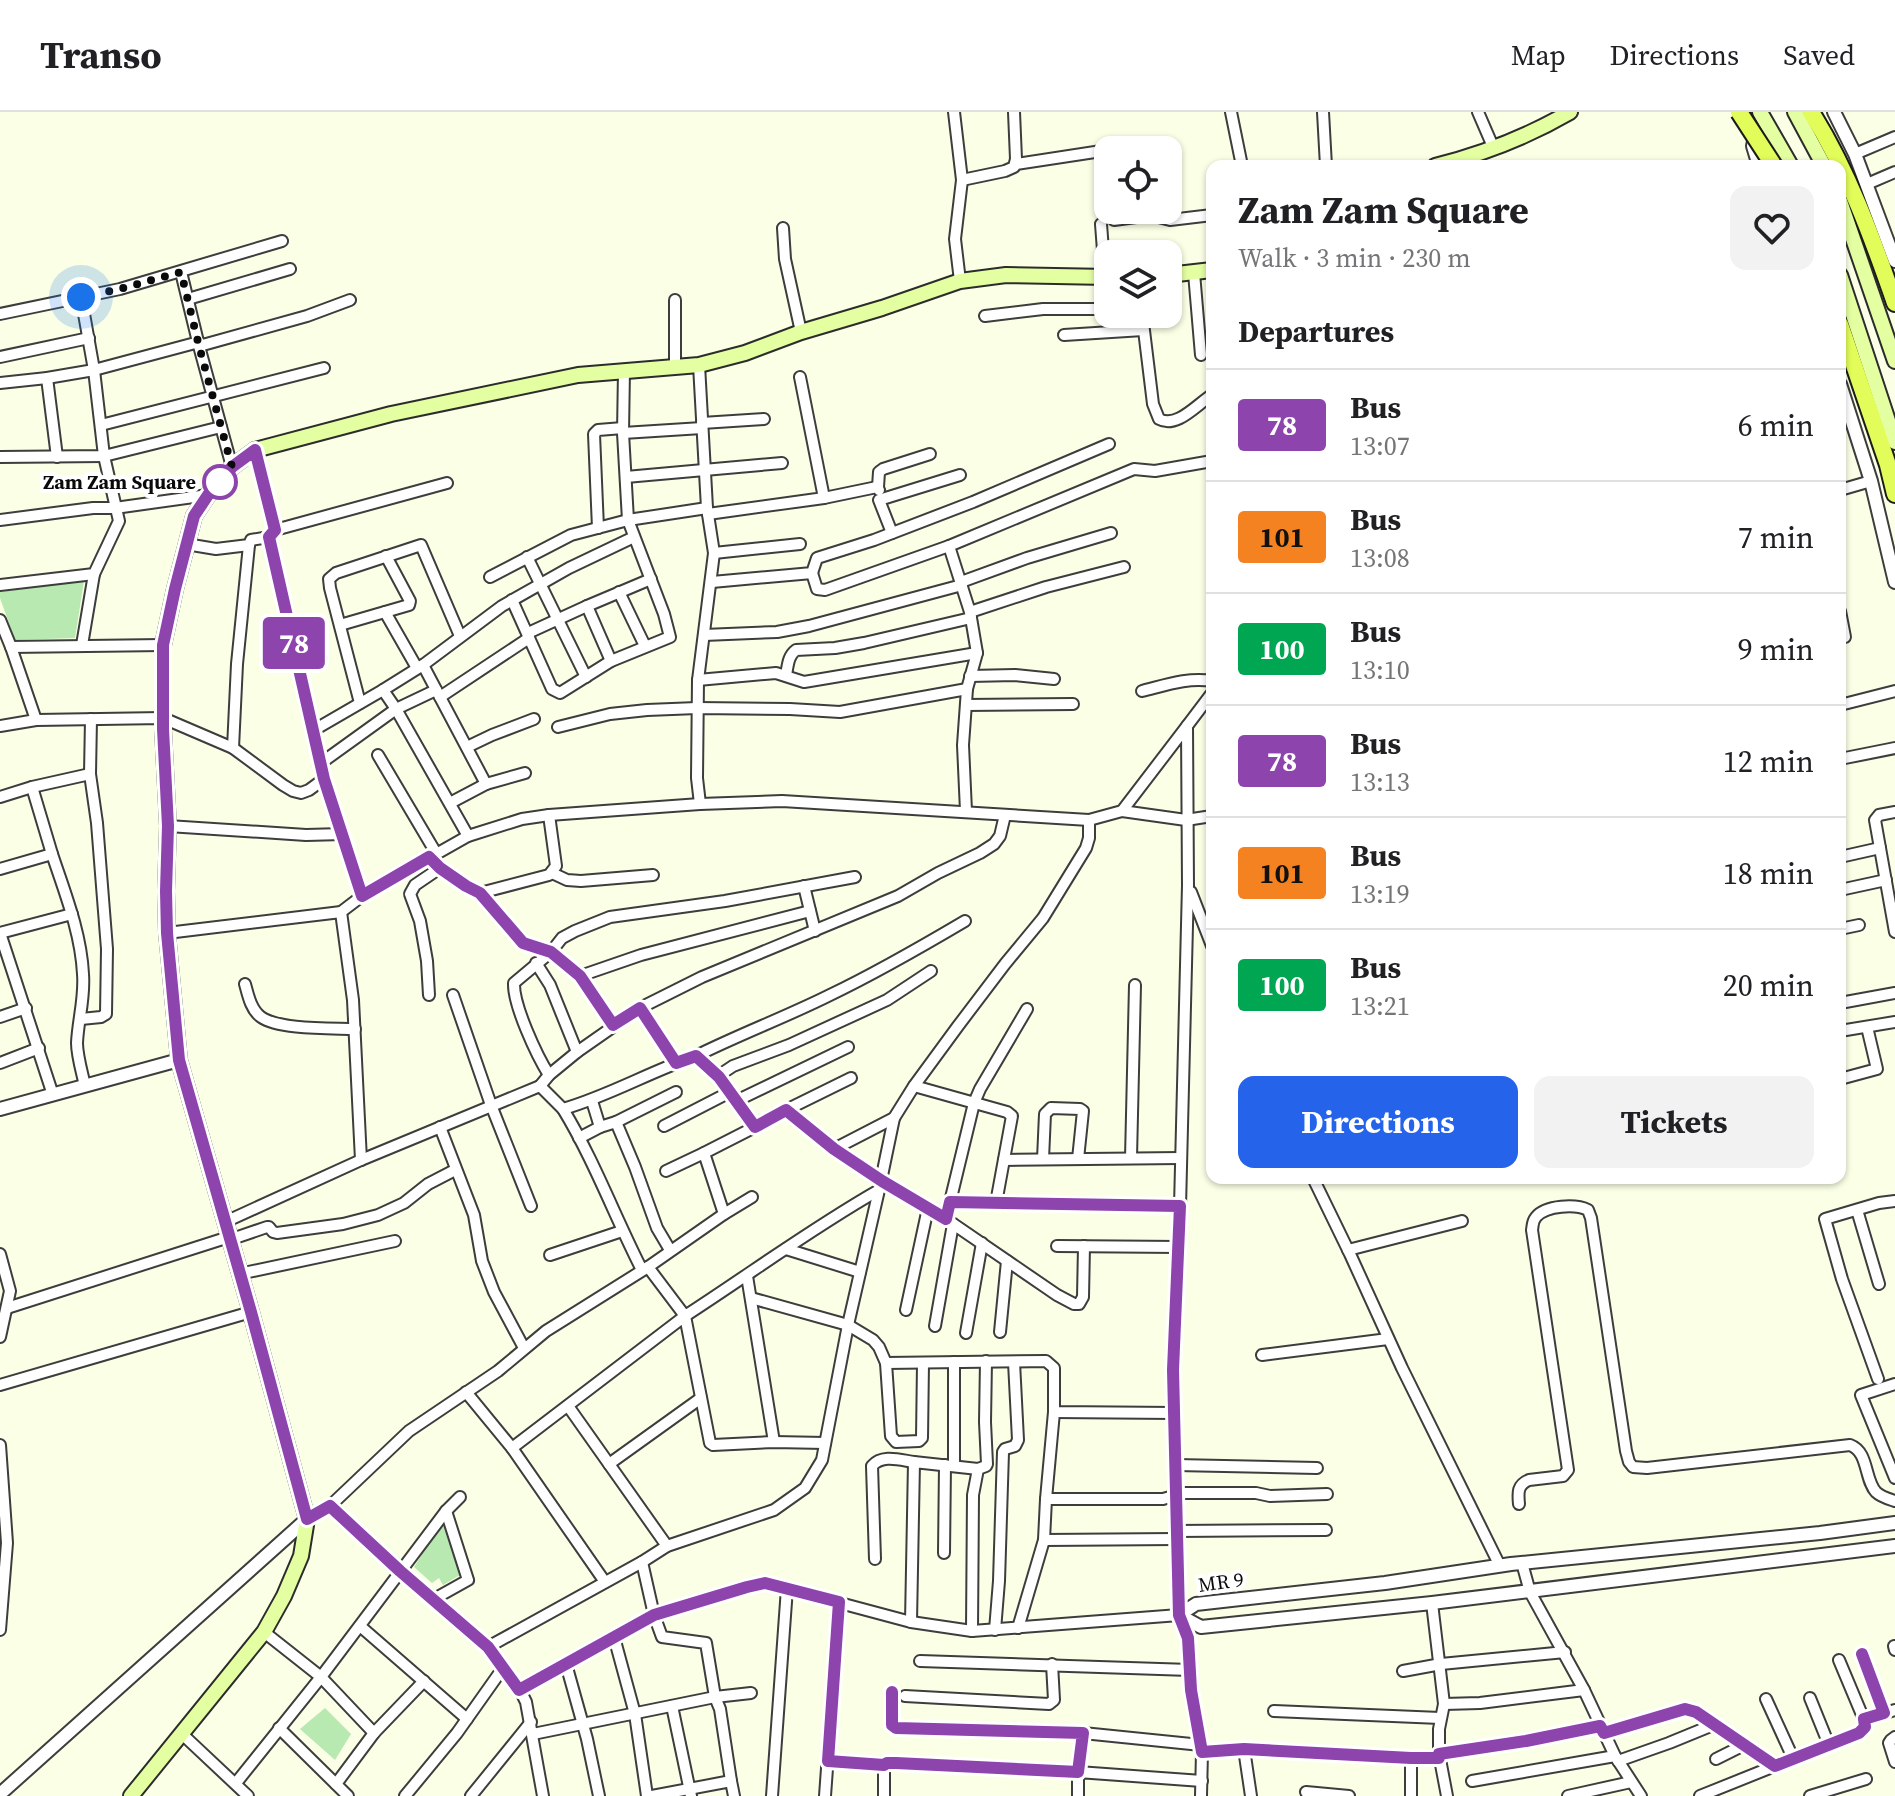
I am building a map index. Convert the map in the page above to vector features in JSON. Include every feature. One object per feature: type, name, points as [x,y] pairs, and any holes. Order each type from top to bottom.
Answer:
[{"type":"main road","points":[[1469,160],[1536,131],[1570,112]]},
{"type":"main road","points":[[1739,112],[1770,160]]},
{"type":"main road","points":[[1795,112],[1821,160]]},
{"type":"main road","points":[[1811,112],[1838,160]]},
{"type":"main road","points":[[1764,116],[1788,160]]},
{"type":"main road","points":[[1846,175],[1895,303]]},
{"type":"main road","points":[[1846,218],[1895,361]]},
{"type":"main road","points":[[1182,274],[1206,271]]},
{"type":"main road","points":[[138,1793],[181,1733],[264,1632],[301,1556],[307,1519],[179,1060],[167,933],[168,826],[163,645],[194,516],[232,467],[255,450],[391,414],[578,375],[699,365],[745,353],[960,281],[1006,275],[1094,277]]},
{"type":"main road","points":[[1846,293],[1895,442]]},
{"type":"main road","points":[[1846,342],[1895,494]]},
{"type":"street","points":[[954,112],[962,180],[955,239],[960,281]]},
{"type":"street","points":[[1014,112],[1016,164]]},
{"type":"street","points":[[1231,112],[1241,160]]},
{"type":"street","points":[[1323,112],[1326,160]]},
{"type":"street","points":[[1478,112],[1494,149]]},
{"type":"street","points":[[1834,112],[1855,154],[1895,261]]},
{"type":"street","points":[[1757,160],[1753,146],[1764,116]]},
{"type":"street","points":[[1855,154],[1895,137]]},
{"type":"street","points":[[962,180],[1005,171],[1016,164],[1094,153]]},
{"type":"street","points":[[1867,184],[1895,172]]},
{"type":"street","points":[[1182,219],[1206,216]]},
{"type":"street","points":[[1101,224],[1103,240]]},
{"type":"street","points":[[783,228],[785,259],[801,332]]},
{"type":"street","points":[[0,314],[120,289],[282,241]]},
{"type":"street","points":[[188,299],[290,269]]},
{"type":"street","points":[[181,272],[232,467]]},
{"type":"street","points":[[1194,273],[1201,355]]},
{"type":"street","points":[[81,297],[94,370],[104,456],[119,521],[94,574],[82,645]]},
{"type":"street","points":[[0,383],[94,370],[307,316],[350,300]]},
{"type":"street","points":[[675,300],[675,367]]},
{"type":"street","points":[[985,316],[1043,309],[1094,309]]},
{"type":"street","points":[[1064,335],[1143,330],[1153,404],[1159,419],[1167,422],[1177,420],[1206,399]]},
{"type":"street","points":[[0,357],[89,338]]},
{"type":"street","points":[[699,365],[708,511],[714,553],[698,680],[697,778],[700,804]]},
{"type":"street","points":[[101,425],[324,368]]},
{"type":"street","points":[[512,600],[552,689],[560,693],[611,661],[670,637],[628,520],[623,431],[624,370]]},
{"type":"street","points":[[800,377],[824,498]]},
{"type":"street","points":[[47,378],[57,457]]},
{"type":"street","points":[[1846,403],[1871,481],[1895,582]]},
{"type":"street","points":[[598,528],[594,434],[598,430],[702,426],[764,419]]},
{"type":"street","points":[[0,457],[104,456],[221,427]]},
{"type":"street","points":[[1109,444],[973,502],[817,558],[812,573],[817,589],[825,590],[949,546],[1134,469],[1155,471],[1206,462]]},
{"type":"street","points":[[255,450],[324,779],[362,896]]},
{"type":"street","points":[[892,533],[879,500],[879,472],[930,454]]},
{"type":"street","points":[[626,477],[782,463]]},
{"type":"street","points":[[879,500],[960,475]]},
{"type":"street","points":[[1846,488],[1871,481]]},
{"type":"street","points":[[233,748],[237,664],[251,540],[447,483]]},
{"type":"street","points":[[490,577],[571,535],[628,520],[824,498],[878,487]]},
{"type":"street","points":[[0,520],[208,495]]},
{"type":"street","points":[[704,635],[777,632],[809,626],[962,583],[1027,558],[1111,533]]},
{"type":"street","points":[[314,730],[420,666],[512,600],[634,537]]},
{"type":"street","points":[[186,544],[216,549],[249,545]]},
{"type":"street","points":[[714,553],[800,544]]},
{"type":"street","points":[[360,703],[329,579],[336,573],[421,545],[460,636]]},
{"type":"street","points":[[949,546],[962,583],[977,653],[967,689],[963,745],[966,811]]},
{"type":"street","points":[[340,625],[409,605],[386,556]]},
{"type":"street","points":[[527,557],[586,677]]},
{"type":"street","points":[[786,675],[791,653],[796,650],[864,643],[970,615],[1046,587],[1124,567]]},
{"type":"street","points":[[712,582],[812,573]]},
{"type":"street","points":[[0,585],[94,574]]},
{"type":"street","points":[[321,763],[396,709],[438,693],[556,620],[651,579]]},
{"type":"street","points":[[619,592],[645,646]]},
{"type":"street","points":[[587,606],[611,661]]},
{"type":"street","points":[[385,612],[438,693],[486,784]]},
{"type":"street","points":[[0,620],[36,720]]},
{"type":"street","points":[[11,647],[163,645]]},
{"type":"street","points":[[698,680],[776,673],[804,682],[977,653]]},
{"type":"street","points":[[970,676],[1015,675],[1054,679]]},
{"type":"street","points":[[1142,691],[1181,681],[1206,680]]},
{"type":"street","points":[[558,727],[610,714],[647,710],[697,708],[840,712],[967,689]]},
{"type":"street","points":[[383,690],[468,836]]},
{"type":"street","points":[[1846,703],[1895,691]]},
{"type":"street","points":[[1122,811],[1206,701]]},
{"type":"street","points":[[966,705],[1073,704]]},
{"type":"street","points":[[0,726],[36,720],[163,718],[233,748],[293,791],[301,793],[309,790],[324,779]]},
{"type":"street","points":[[81,1019],[106,1014],[107,949],[90,774],[91,719]]},
{"type":"street","points":[[467,747],[534,719]]},
{"type":"street","points":[[1187,726],[1188,885],[1173,1370],[1179,1615],[1188,1638],[1191,1690],[1202,1748],[1201,1796]]},
{"type":"street","points":[[1846,758],[1895,748]]},
{"type":"street","points":[[378,755],[440,868],[480,893],[523,943],[551,952],[580,976],[613,1025]]},
{"type":"street","points":[[450,803],[486,784],[525,773]]},
{"type":"street","points":[[0,797],[90,774]]},
{"type":"street","points":[[32,787],[82,956],[84,979],[77,1045],[85,1086]]},
{"type":"street","points":[[167,933],[341,912],[362,896],[468,836],[522,819],[549,815],[782,801],[1089,820],[1122,811],[1186,820],[1206,817]]},
{"type":"street","points":[[1895,812],[1879,815],[1875,820],[1895,932]]},
{"type":"street","points":[[549,815],[556,866],[552,873]]},
{"type":"street","points":[[228,1233],[361,1160],[540,1086],[577,1052],[640,1008],[702,977],[898,896],[994,844],[1000,836],[1005,815]]},
{"type":"street","points":[[488,1647],[667,1546],[774,1510],[805,1488],[822,1460],[894,1118],[914,1086],[1043,918],[1086,848],[1089,820]]},
{"type":"street","points":[[168,826],[306,835],[343,834]]},
{"type":"street","points":[[1846,856],[1880,848]]},
{"type":"street","points":[[0,869],[52,854]]},
{"type":"street","points":[[429,995],[420,921],[410,894],[415,885],[440,868]]},
{"type":"street","points":[[480,893],[552,873],[567,880],[581,881],[653,875]]},
{"type":"street","points":[[549,1075],[539,1060],[513,992],[514,983],[551,952],[562,938],[610,917],[725,901],[855,877]]},
{"type":"street","points":[[1846,889],[1886,880]]},
{"type":"street","points":[[1188,885],[1206,931]]},
{"type":"street","points":[[804,886],[815,931]]},
{"type":"street","points":[[580,976],[641,955],[810,911]]},
{"type":"street","points":[[341,912],[353,1000],[361,1160]]},
{"type":"street","points":[[53,1095],[0,933],[72,914]]},
{"type":"street","points":[[563,1109],[592,1101],[830,996],[965,921]]},
{"type":"street","points":[[1846,928],[1859,925]]},
{"type":"street","points":[[536,963],[550,985],[577,1052]]},
{"type":"street","points":[[719,1077],[733,1066],[887,1000],[931,971]]},
{"type":"street","points":[[245,984],[254,1010],[263,1019],[302,1027],[355,1029]]},
{"type":"street","points":[[1131,1158],[1135,985]]},
{"type":"street","points":[[1846,1001],[1895,993]]},
{"type":"street","points":[[453,995],[491,1105],[531,1206]]},
{"type":"street","points":[[0,1017],[26,1008]]},
{"type":"street","points":[[640,1008],[676,1063]]},
{"type":"street","points":[[935,1326],[950,1222],[950,1202],[974,1103],[1027,1009]]},
{"type":"street","points":[[1846,1030],[1895,1022]]},
{"type":"street","points":[[1846,1077],[1877,1069],[1867,1027]]},
{"type":"street","points":[[664,1126],[848,1047]]},
{"type":"street","points":[[0,1063],[39,1048]]},
{"type":"street","points":[[696,1056],[719,1077],[755,1127]]},
{"type":"street","points":[[0,1109],[179,1060]]},
{"type":"street","points":[[666,1171],[851,1078]]},
{"type":"street","points":[[540,1086],[563,1109],[622,1231],[645,1268],[685,1316],[709,1441],[713,1445],[825,1443]]},
{"type":"street","points":[[914,1086],[1010,1113],[1012,1116],[996,1203]]},
{"type":"street","points":[[579,1138],[676,1092]]},
{"type":"street","points":[[592,1101],[600,1127]]},
{"type":"street","points":[[1043,1159],[1045,1114],[1051,1108],[1083,1111],[1078,1159]]},
{"type":"street","points":[[786,1110],[881,1186],[928,1208],[1074,1304],[1079,1304],[1083,1297],[1084,1246]]},
{"type":"street","points":[[834,1149],[894,1118]]},
{"type":"street","points":[[616,1122],[657,1228],[670,1250]]},
{"type":"street","points":[[440,1127],[474,1215],[482,1261],[494,1292],[524,1348]]},
{"type":"street","points":[[704,1153],[724,1214]]},
{"type":"street","points":[[1004,1160],[1181,1158]]},
{"type":"street","points":[[7,1308],[228,1233],[269,1227],[277,1233],[343,1224],[378,1215],[404,1203],[428,1184],[455,1170]]},
{"type":"street","points":[[1316,1184],[1500,1566]]},
{"type":"street","points":[[512,1448],[685,1316],[881,1186]]},
{"type":"street","points":[[5,1794],[307,1519],[330,1506],[409,1431],[498,1371],[546,1331],[752,1197]]},
{"type":"street","points":[[1878,1379],[1842,1279],[1825,1219],[1895,1201]]},
{"type":"street","points":[[950,1202],[1180,1206]]},
{"type":"street","points":[[1519,1504],[1518,1491],[1524,1482],[1563,1476],[1568,1470],[1532,1230],[1533,1222],[1543,1212],[1578,1207],[1588,1210],[1591,1218],[1626,1451],[1633,1467],[1647,1468],[1850,1445],[1861,1454],[1875,1491],[1895,1501]]},
{"type":"street","points":[[906,1310],[928,1208]]},
{"type":"street","points":[[1857,1210],[1879,1284]]},
{"type":"street","points":[[1348,1250],[1462,1221]]},
{"type":"street","points":[[550,1255],[622,1231]]},
{"type":"street","points":[[239,1274],[395,1241]]},
{"type":"street","points":[[966,1333],[982,1243]]},
{"type":"street","points":[[1057,1246],[1179,1247]]},
{"type":"street","points":[[786,1249],[860,1272]]},
{"type":"street","points":[[0,1254],[7,1308],[0,1337]]},
{"type":"street","points":[[1000,1332],[1007,1261]]},
{"type":"street","points":[[747,1276],[774,1442]]},
{"type":"street","points":[[751,1298],[848,1325],[873,1340],[886,1363],[891,1436],[896,1442],[919,1441],[922,1438],[923,1363]]},
{"type":"street","points":[[0,1385],[251,1312]]},
{"type":"street","points":[[1262,1355],[1388,1339]]},
{"type":"street","points":[[875,1559],[872,1466],[876,1461],[887,1459],[978,1469],[987,1464],[986,1361]]},
{"type":"street","points":[[886,1363],[1046,1361],[1054,1368],[1054,1412],[1044,1540],[1018,1628]]},
{"type":"street","points":[[944,1553],[954,1362]]},
{"type":"street","points":[[995,1630],[1003,1452],[1015,1446],[1018,1440],[1014,1362]]},
{"type":"street","points":[[1895,1384],[1861,1395],[1895,1478]]},
{"type":"street","points":[[466,1392],[512,1448],[605,1582]]},
{"type":"street","points":[[609,1464],[701,1398]]},
{"type":"street","points":[[568,1406],[667,1546]]},
{"type":"street","points":[[1054,1412],[1175,1413]]},
{"type":"street","points":[[0,1445],[4,1543],[0,1630]]},
{"type":"street","points":[[911,1622],[914,1462]]},
{"type":"street","points":[[1176,1465],[1317,1468]]},
{"type":"street","points":[[972,1631],[973,1495],[978,1469]]},
{"type":"street","points":[[1046,1499],[1163,1499],[1176,1494],[1327,1494]]},
{"type":"street","points":[[236,1783],[460,1497]]},
{"type":"street","points":[[330,1506],[488,1647],[526,1702],[543,1796]]},
{"type":"street","points":[[434,1599],[468,1580],[446,1511]]},
{"type":"street","name":"MR 9","points":[[1895,1523],[1522,1563],[1385,1583],[1196,1604],[1179,1615],[1201,1627],[1530,1592],[1895,1546]]},
{"type":"street","points":[[1044,1540],[1326,1530]]},
{"type":"street","points":[[642,1562],[662,1637],[706,1643],[734,1796]]},
{"type":"street","points":[[1522,1563],[1530,1592],[1565,1652],[1617,1758],[1641,1796]]},
{"type":"street","points":[[519,1690],[654,1615],[765,1583],[911,1622],[972,1631],[1179,1615]]},
{"type":"street","points":[[772,1796],[787,1588]]},
{"type":"street","points":[[825,1796],[839,1602]]},
{"type":"street","points":[[1432,1603],[1444,1704],[1440,1718],[1439,1756],[1447,1796]]},
{"type":"street","points":[[360,1626],[467,1719]]},
{"type":"street","points":[[264,1632],[321,1677],[374,1733]]},
{"type":"street","points":[[614,1637],[635,1714],[650,1796],[690,1792],[731,1781]]},
{"type":"street","points":[[1403,1671],[1441,1664],[1565,1652]]},
{"type":"street","points":[[1862,1654],[1890,1711],[1864,1719]]},
{"type":"street","points":[[1700,1796],[1862,1731],[1864,1719],[1839,1660]]},
{"type":"street","points":[[920,1661],[1190,1670]]},
{"type":"street","points":[[566,1664],[599,1796]]},
{"type":"street","points":[[905,1696],[1049,1704],[1054,1700],[1052,1664]]},
{"type":"street","points":[[405,1796],[467,1719],[503,1668]]},
{"type":"street","points":[[336,1784],[374,1733],[424,1681]]},
{"type":"street","points":[[1444,1704],[1480,1703],[1584,1690]]},
{"type":"street","points":[[892,1692],[890,1720],[896,1728],[1083,1733],[1202,1748],[1411,1758],[1602,1729],[1685,1709],[1696,1712],[1775,1766]]},
{"type":"street","points":[[471,1796],[532,1728],[583,1724],[715,1697],[751,1693]]},
{"type":"street","points":[[1810,1698],[1829,1745]]},
{"type":"street","points":[[1766,1699],[1793,1758]]},
{"type":"street","points":[[672,1706],[690,1792]]},
{"type":"street","points":[[1274,1711],[1440,1718]]},
{"type":"street","points":[[1472,1781],[1617,1758],[1669,1743],[1713,1725]]},
{"type":"street","points":[[279,1728],[348,1796]]},
{"type":"street","points":[[181,1733],[248,1796]]},
{"type":"street","points":[[1078,1796],[1083,1733]]},
{"type":"street","points":[[1895,1737],[1889,1743],[1895,1762]]},
{"type":"street","points":[[1716,1759],[1744,1745]]},
{"type":"street","points":[[1244,1749],[1251,1796]]},
{"type":"street","points":[[1411,1758],[1411,1796]]},
{"type":"street","points":[[828,1761],[1202,1781]]},
{"type":"street","points":[[884,1765],[884,1796]]},
{"type":"street","points":[[1810,1796],[1866,1779]]},
{"type":"street","points":[[1568,1796],[1591,1794],[1631,1782]]},
{"type":"street","points":[[1306,1792],[1349,1796]]},
{"type":"green space","points":[[84,581],[75,638],[15,640],[0,592]]},
{"type":"green space","points":[[443,1522],[460,1575],[443,1585],[439,1578],[432,1583],[414,1567]]},
{"type":"green space","points":[[325,1708],[351,1734],[335,1760],[300,1729]]},
{"type":"bus line","name":"78","points":[[892,1692],[890,1720],[896,1728],[1083,1733],[1078,1772],[828,1761],[839,1602],[765,1583],[654,1615],[519,1690],[488,1647],[330,1506],[307,1519],[179,1060],[167,933],[168,826],[163,645],[194,516],[232,467],[255,450],[275,530],[269,537],[324,779],[362,896],[429,857],[440,868],[480,893],[523,943],[551,952],[580,976],[613,1025],[640,1008],[676,1063],[696,1056],[719,1077],[755,1127],[786,1110],[834,1149],[946,1219],[950,1202],[1180,1206],[1173,1370],[1179,1615],[1188,1638],[1191,1690],[1202,1752],[1244,1749],[1439,1758],[1439,1754],[1600,1726],[1604,1733],[1673,1711],[1690,1709],[1775,1766],[1859,1733],[1865,1727],[1864,1719],[1884,1713],[1862,1654]]},
{"type":"place","name":"Zam Zam Square","points":[[220,482]]},
{"type":"route","points":[[81,297],[181,272],[232,467],[220,482]]}]
